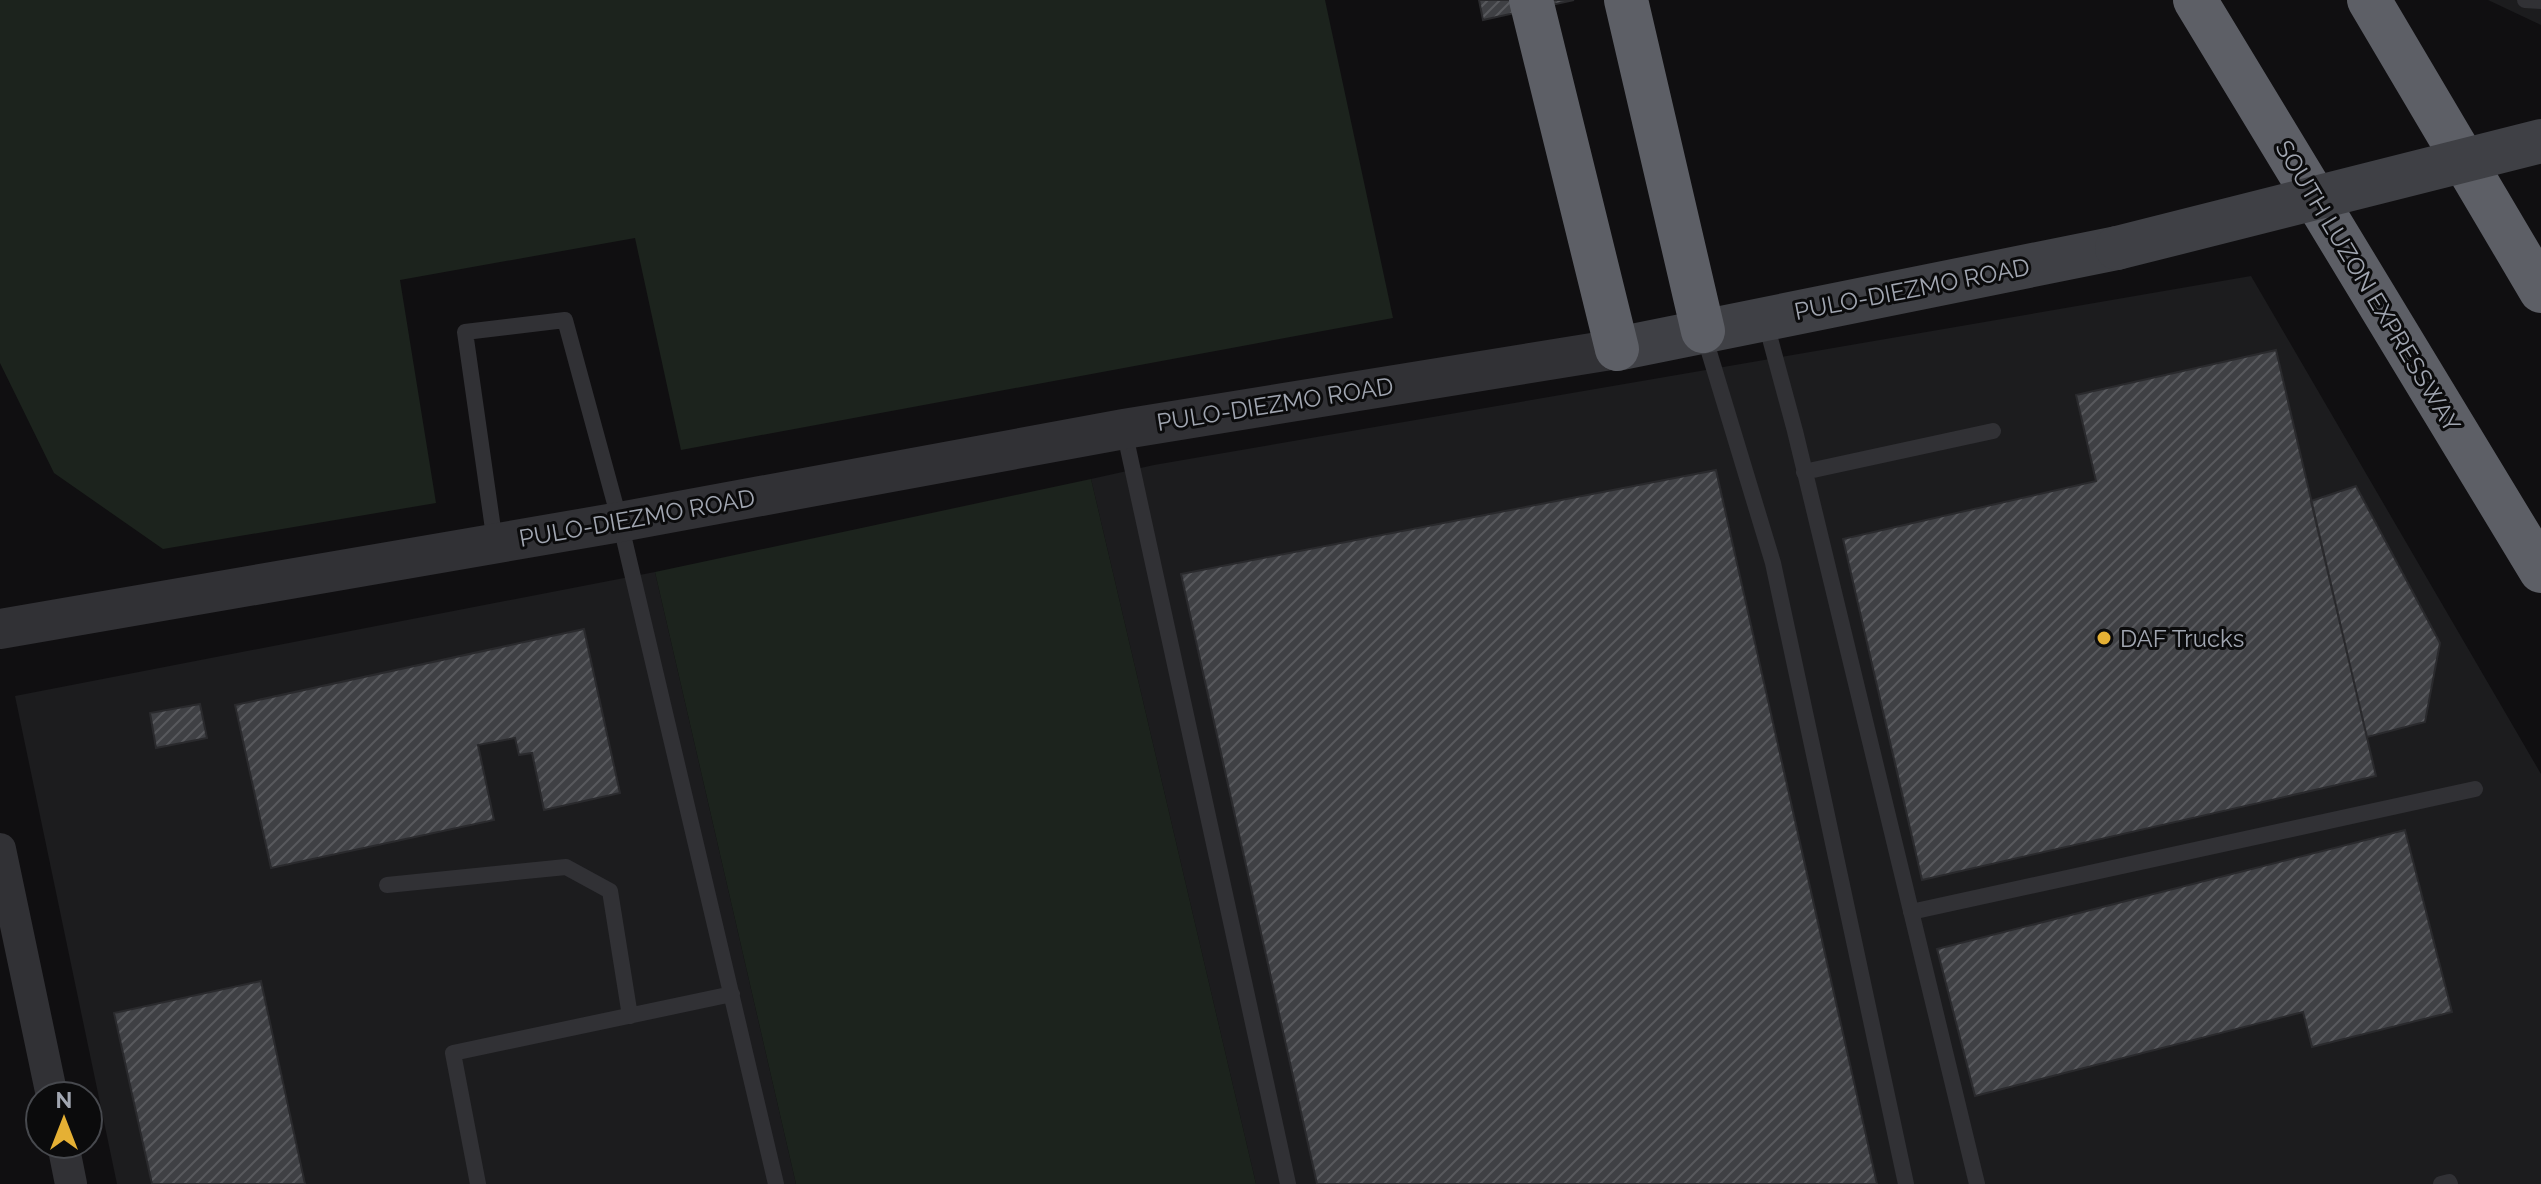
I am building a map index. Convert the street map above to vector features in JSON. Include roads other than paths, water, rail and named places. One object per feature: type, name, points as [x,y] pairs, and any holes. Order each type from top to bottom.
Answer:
[{"type":"highway","points":[[1531,0],[1617,349]]},
{"type":"highway","points":[[1626,0],[1703,331]]},
{"type":"highway","name":"SOUTH LUZON EXPRESSWAY","points":[[2195,0],[2541,571]]},
{"type":"highway","points":[[2369,0],[2541,291]]},
{"type":"main road","name":"PULO-DIEZMO ROAD","points":[[1617,349],[2117,248],[2541,141]]},
{"type":"street","name":"PULO-DIEZMO ROAD","points":[[0,629],[620,522],[1124,429],[1617,349]]},
{"type":"street","points":[[0,849],[49,1080]]},
{"type":"street","points":[[66,1160],[71,1184]]},
{"type":"lane","points":[[2525,0],[2541,1]]},
{"type":"lane","points":[[1765,318],[1977,1184]]},
{"type":"lane","points":[[495,543],[465,332],[565,320],[620,522],[776,1184]]},
{"type":"lane","points":[[1703,331],[1773,563],[1906,1184]]},
{"type":"lane","points":[[1124,429],[1288,1184]]},
{"type":"lane","points":[[1804,472],[1993,431]]},
{"type":"lane","points":[[1911,912],[2475,789]]},
{"type":"lane","points":[[387,885],[566,867],[610,891],[630,1016]]},
{"type":"lane","points":[[478,1184],[453,1053],[732,994]]},
{"type":"lane","points":[[2441,1184],[2450,1184]]},
{"type":"place","name":"DAF Trucks","points":[[2104,638]]}]
